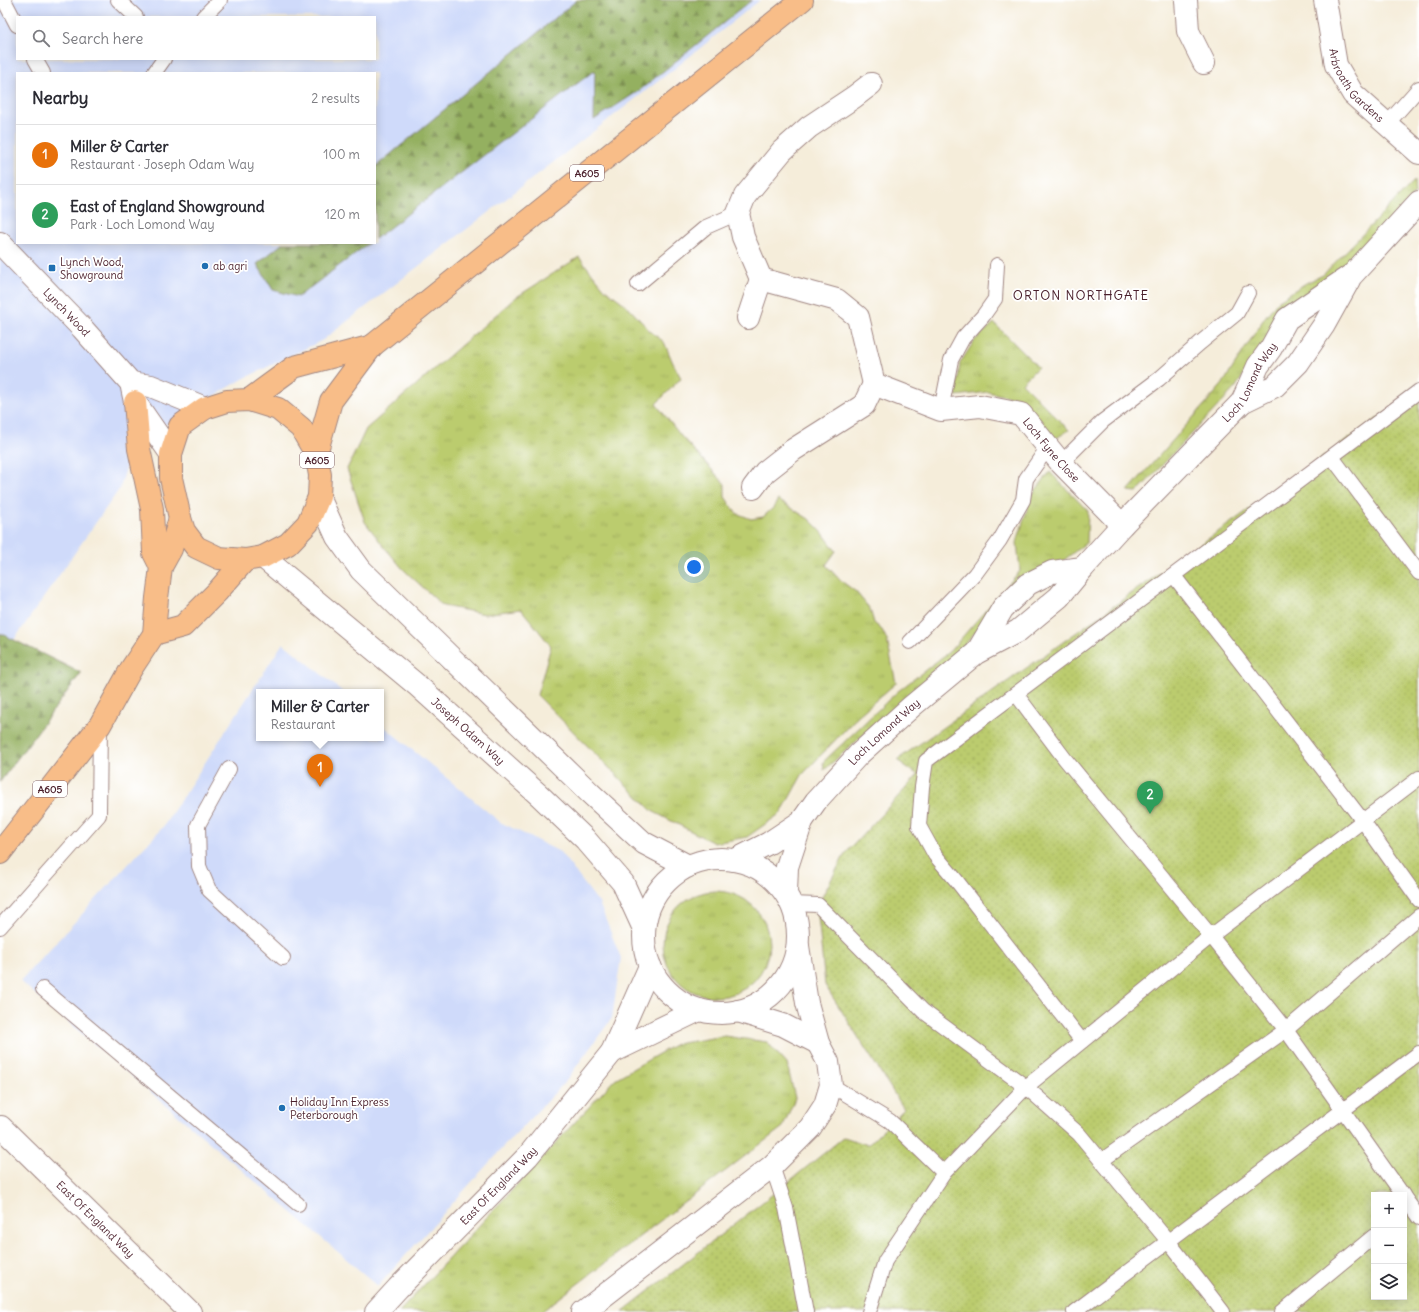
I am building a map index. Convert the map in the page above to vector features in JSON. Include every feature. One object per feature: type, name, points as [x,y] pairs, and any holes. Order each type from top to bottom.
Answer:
[{"type":"main road","name":"A605","points":[[316,454],[331,401],[372,346],[802,0]]},
{"type":"main road","name":"A605","points":[[249,400],[294,367],[372,346]]},
{"type":"main road","points":[[134,392],[139,449],[152,509],[154,553],[161,567]]},
{"type":"main road","name":"A605","points":[[154,634],[183,626],[217,592],[254,559],[288,544],[308,523],[319,497],[320,475],[316,454],[301,428],[278,409],[249,400],[227,401],[206,408],[180,426],[171,454],[171,478],[184,531],[196,547],[219,558],[254,559]]},
{"type":"main road","name":"A605","points":[[0,852],[100,725],[131,669],[154,634],[161,567],[171,549],[180,518]]},
{"type":"street","points":[[1186,0],[1188,31],[1204,62]]},
{"type":"street","name":"Arbroath Gardens","points":[[1325,0],[1336,65],[1353,94],[1419,153]]},
{"type":"street","points":[[748,318],[761,279],[743,237],[738,213],[745,196],[782,151],[809,127],[871,84]]},
{"type":"street","name":"Loch Lomond Way","points":[[788,898],[787,867],[802,821],[816,801],[859,754],[911,707],[976,653],[1018,631],[1059,597],[1122,525],[1242,402],[1258,366],[1271,348],[1287,320],[1352,274],[1419,202]]},
{"type":"street","name":"Lynch Wood","points":[[0,243],[82,328],[134,392],[171,454]]},
{"type":"street","points":[[1242,402],[1275,386],[1298,363],[1324,325],[1352,274]]},
{"type":"street","points":[[753,488],[765,472],[793,450],[864,405],[874,384],[858,317],[837,300],[761,279]]},
{"type":"street","name":"Loch Fyne Close","points":[[874,384],[941,410],[980,406],[1021,414],[1054,455],[1122,525]]},
{"type":"street","points":[[134,392],[151,386],[206,408]]},
{"type":"street","points":[[319,497],[337,537],[365,575],[590,793],[644,843],[688,866]]},
{"type":"street","name":"Joseph Odam Way","points":[[254,559],[418,686],[539,795],[585,839],[623,883],[644,929]]},
{"type":"street","name":"Loch Lomond Way","points":[[976,653],[1002,608],[1028,584],[1052,572],[1083,568]]},
{"type":"street","name":"Loch Lomond Way","points":[[735,860],[769,843],[802,821]]},
{"type":"street","points":[[583,1312],[772,1166],[810,1128],[825,1105],[831,1085],[828,1062],[818,1043],[807,1003],[798,946],[798,928],[795,911],[788,898],[772,877],[754,866],[735,860],[711,860],[688,866],[666,881],[651,904],[644,929],[645,948],[650,966],[662,985],[678,1000],[699,1010],[718,1013],[738,1011],[760,1003],[778,988],[791,969],[798,946]]},
{"type":"street","name":"East Of England Way","points":[[376,1312],[528,1156],[612,1052],[650,966]]},
{"type":"street","name":"East Of England Way","points":[[612,1052],[699,1010]]},
{"type":"street","points":[[738,1011],[783,1025],[818,1043]]},
{"type":"street","name":"East Of England Way","points":[[1,1127],[190,1312]]},
{"type":"lane","points":[[4,0],[16,23]]},
{"type":"lane","points":[[118,0],[135,16]]},
{"type":"lane","points":[[204,16],[220,0]]},
{"type":"lane","points":[[36,60],[42,72]]},
{"type":"lane","points":[[155,72],[163,60]]},
{"type":"lane","points":[[1387,124],[1419,88]]},
{"type":"lane","points":[[638,284],[706,227],[738,213]]},
{"type":"lane","points":[[941,410],[951,360],[963,338],[983,316],[995,299],[998,265]]},
{"type":"lane","points":[[910,642],[975,574],[1000,540],[1023,500],[1026,479],[1054,455],[1159,379],[1237,313],[1248,293]]},
{"type":"lane","points":[[1082,1041],[935,855],[919,826],[926,761],[1419,391]]},
{"type":"lane","points":[[1332,457],[1419,573]]},
{"type":"lane","points":[[1174,576],[1363,821],[1419,900]]},
{"type":"lane","points":[[1016,694],[1065,759],[1211,936],[1286,1030],[1419,1218]]},
{"type":"lane","points":[[0,927],[99,815],[100,725]]},
{"type":"lane","points":[[229,769],[198,825],[199,866],[209,890],[283,958]]},
{"type":"lane","points":[[869,1312],[885,1261],[944,1173],[1026,1087],[1211,936],[1419,778]]},
{"type":"lane","points":[[788,898],[818,905],[923,1011],[1026,1087],[1078,1134],[1168,1241],[1223,1312]]},
{"type":"lane","points":[[1101,1161],[1286,1030],[1419,916]]},
{"type":"lane","points":[[43,989],[298,1204]]},
{"type":"lane","points":[[1074,1312],[1342,1110],[1419,1054]]},
{"type":"lane","points":[[831,1085],[890,1121],[944,1173]]},
{"type":"lane","points":[[772,1166],[786,1208],[806,1312]]},
{"type":"lane","points":[[1282,1312],[1371,1238]]},
{"type":"shaded area","points":[[0,0],[760,0],[674,69],[323,340],[243,379],[133,444],[120,488],[0,660]]},
{"type":"shaded area","points":[[283,643],[339,689],[256,689],[256,741],[384,741],[384,726],[500,822],[560,852],[599,903],[621,958],[612,1018],[565,1082],[505,1145],[378,1286],[20,981],[163,827]]},
{"type":"green space","points":[[577,0],[752,0],[640,90],[594,120],[595,70],[376,238],[376,166]]},
{"type":"green space","points":[[1414,181],[1415,193],[1338,277],[1266,342],[1235,388],[1137,492],[1128,491],[1222,385],[1265,317],[1279,300],[1306,283],[1323,275]]},
{"type":"green space","points":[[282,244],[368,244],[298,297],[273,290],[257,264]]},
{"type":"green space","points":[[579,257],[605,289],[626,305],[650,331],[664,342],[681,378],[656,404],[681,436],[725,484],[725,497],[736,513],[751,519],[763,517],[773,508],[778,500],[809,519],[822,532],[836,551],[826,565],[840,580],[856,592],[870,609],[874,623],[882,630],[887,640],[896,683],[860,714],[802,775],[781,813],[747,837],[714,843],[652,811],[537,695],[551,646],[521,609],[485,614],[443,606],[403,569],[365,522],[347,469],[366,429],[515,298]]},
{"type":"green space","points":[[994,323],[1038,367],[1022,383],[1069,430],[1055,439],[1014,398],[988,392],[956,396],[960,363],[975,340]]},
{"type":"green space","points":[[1419,389],[1419,1312],[622,1312],[844,1137],[868,1145],[904,1109],[825,985],[817,906],[845,854],[918,775],[897,760]]},
{"type":"green space","points":[[1050,472],[1088,511],[1087,542],[985,622],[941,670],[896,706],[824,770],[823,762],[897,692],[950,651],[1020,571],[1017,542],[1031,496]]},
{"type":"green space","points":[[0,633],[81,673],[0,782]]},
{"type":"green space","points":[[716,891],[736,895],[754,906],[765,924],[769,944],[765,964],[754,982],[736,993],[716,997],[696,993],[678,982],[667,964],[663,944],[667,924],[678,906],[696,895]]},
{"type":"green space","points":[[724,1036],[767,1042],[787,1064],[795,1098],[783,1127],[541,1312],[399,1312],[615,1079],[676,1044]]},
{"type":"place","name":"ab agri","points":[[205,266]]},
{"type":"place","name":"Lynch Wood, Showground","points":[[52,268]]},
{"type":"place","name":"Miller & Carter","points":[[320,787]]},
{"type":"place","name":"East of England Showground","points":[[1150,814]]},
{"type":"place","name":"Holiday Inn Express Peterborough","points":[[282,1108]]},
{"type":"district","name":"ORTON NORTHGATE","points":[[1081,295]]}]
